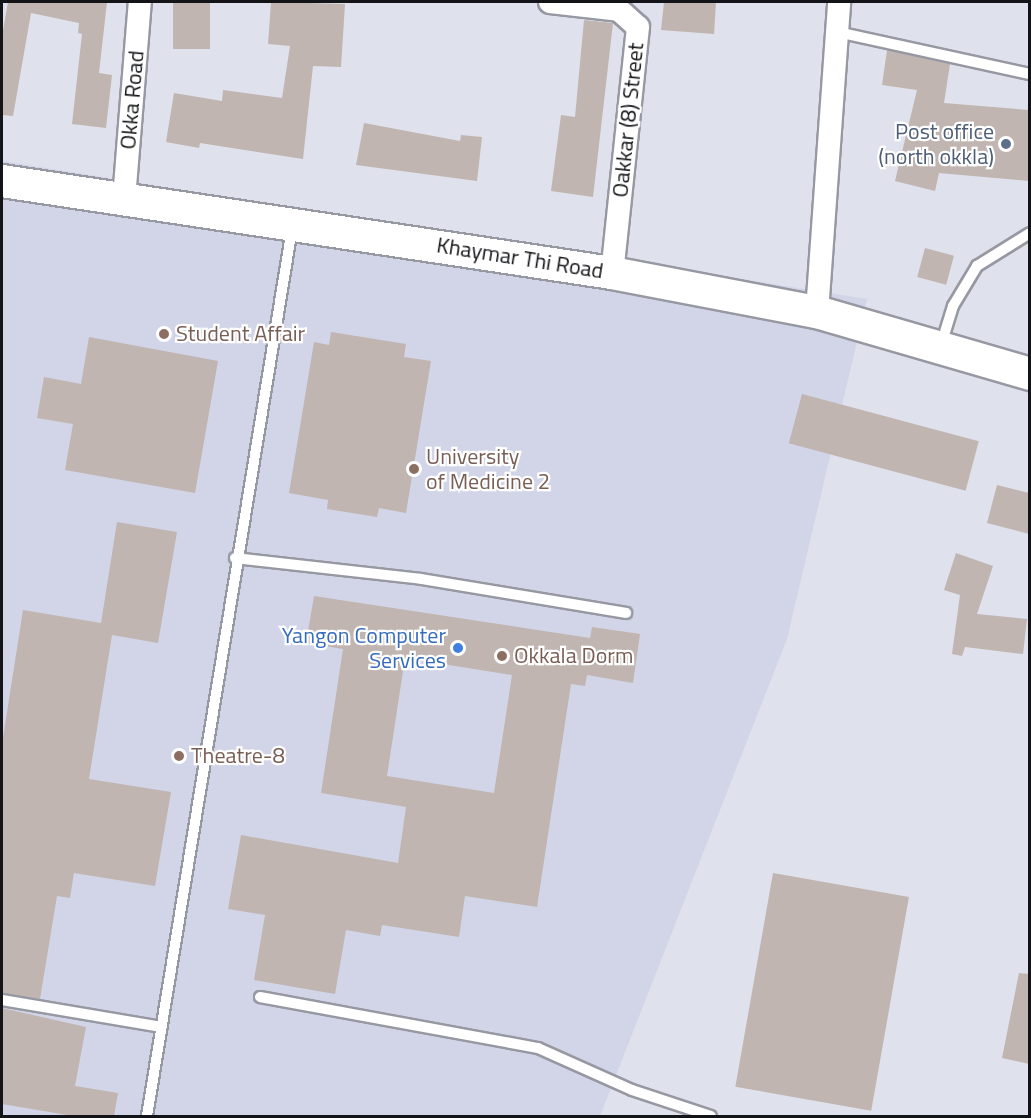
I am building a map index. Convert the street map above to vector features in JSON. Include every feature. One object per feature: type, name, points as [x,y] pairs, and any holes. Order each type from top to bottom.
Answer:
[{"type":"main road","name":"Khaymar Thi Road","points":[[2,181],[293,223],[612,273],[817,312],[1029,375]]},
{"type":"street","name":"Okka Road","points":[[124,199],[140,2]]},
{"type":"street","name":"Oakkar (8) Street","points":[[550,2],[619,10],[638,27],[612,273]]},
{"type":"street","points":[[817,312],[839,2]]},
{"type":"lane","points":[[837,32],[1029,75]]},
{"type":"lane","points":[[147,1116],[235,558],[293,223]]},
{"type":"lane","points":[[940,348],[953,306],[977,266],[1029,233]]},
{"type":"lane","points":[[235,558],[421,579],[626,613]]},
{"type":"lane","points":[[260,997],[538,1048],[632,1090],[711,1116]]},
{"type":"lane","points":[[2,1000],[162,1027]]},
{"type":"shaded area","name":"University of Medicine 2","points":[[2,161],[867,299],[787,639],[600,1116],[2,1116]]},
{"type":"building","points":[[8,2],[107,2],[99,73],[112,75],[106,128],[72,124],[82,34],[78,33],[79,23],[31,13],[13,116],[2,115],[2,36]]},
{"type":"building","points":[[173,2],[210,2],[210,49],[173,49]]},
{"type":"building","points":[[271,2],[345,4],[341,67],[313,66],[303,159],[200,143],[199,148],[166,142],[174,93],[222,101],[223,90],[282,98],[290,46],[268,44]]},
{"type":"building","points":[[664,2],[716,2],[714,34],[661,30]]},
{"type":"building","points":[[584,20],[613,23],[593,197],[551,191],[561,115],[575,117]]},
{"type":"building","points":[[887,50],[950,64],[944,103],[1029,110],[1029,181],[939,173],[935,191],[895,181],[917,90],[882,85]]},
{"type":"building","points":[[364,123],[460,141],[461,135],[482,137],[477,181],[356,165]]},
{"type":"building","points":[[925,248],[954,256],[946,285],[917,277]]},
{"type":"building","points":[[331,332],[406,344],[404,357],[431,361],[406,513],[379,508],[377,517],[327,509],[328,500],[289,493],[314,342],[329,345]]},
{"type":"building","points":[[89,337],[218,361],[195,493],[65,470],[73,424],[37,418],[44,377],[81,384]]},
{"type":"building","points":[[802,394],[979,441],[966,491],[789,443]]},
{"type":"building","points":[[997,485],[1029,493],[1029,534],[987,523]]},
{"type":"building","points":[[117,522],[177,532],[158,643],[112,635],[89,779],[171,792],[155,886],[74,873],[70,898],[57,896],[40,999],[2,993],[2,744],[23,610],[101,623]]},
{"type":"building","points":[[956,553],[993,566],[977,614],[1027,619],[1023,654],[965,647],[962,656],[952,654],[960,595],[944,590]]},
{"type":"building","points":[[314,596],[590,638],[592,627],[640,634],[633,683],[587,675],[585,686],[571,684],[537,907],[465,896],[459,937],[382,925],[380,936],[346,930],[335,994],[254,980],[265,915],[228,909],[241,835],[398,863],[406,807],[321,793],[343,649],[306,643]],"holes":[[[405,658],[512,675],[494,793],[387,776]]]},
{"type":"building","points":[[773,873],[909,897],[871,1111],[735,1087]]},
{"type":"building","points":[[1019,973],[1029,974],[1029,1064],[1002,1058]]},
{"type":"building","points":[[2,1008],[86,1027],[75,1086],[118,1093],[114,1116],[73,1116],[2,1104]]},
{"type":"place","name":"Post office (north okkla)","points":[[1006,144]]},
{"type":"place","name":"Student Affair","points":[[164,334]]},
{"type":"place","name":"University of Medicine 2","points":[[414,469]]},
{"type":"place","name":"Yangon Computer Services","points":[[458,648]]},
{"type":"place","name":"Okkala Dorm","points":[[502,656]]},
{"type":"place","name":"Theatre-8","points":[[179,756]]}]
